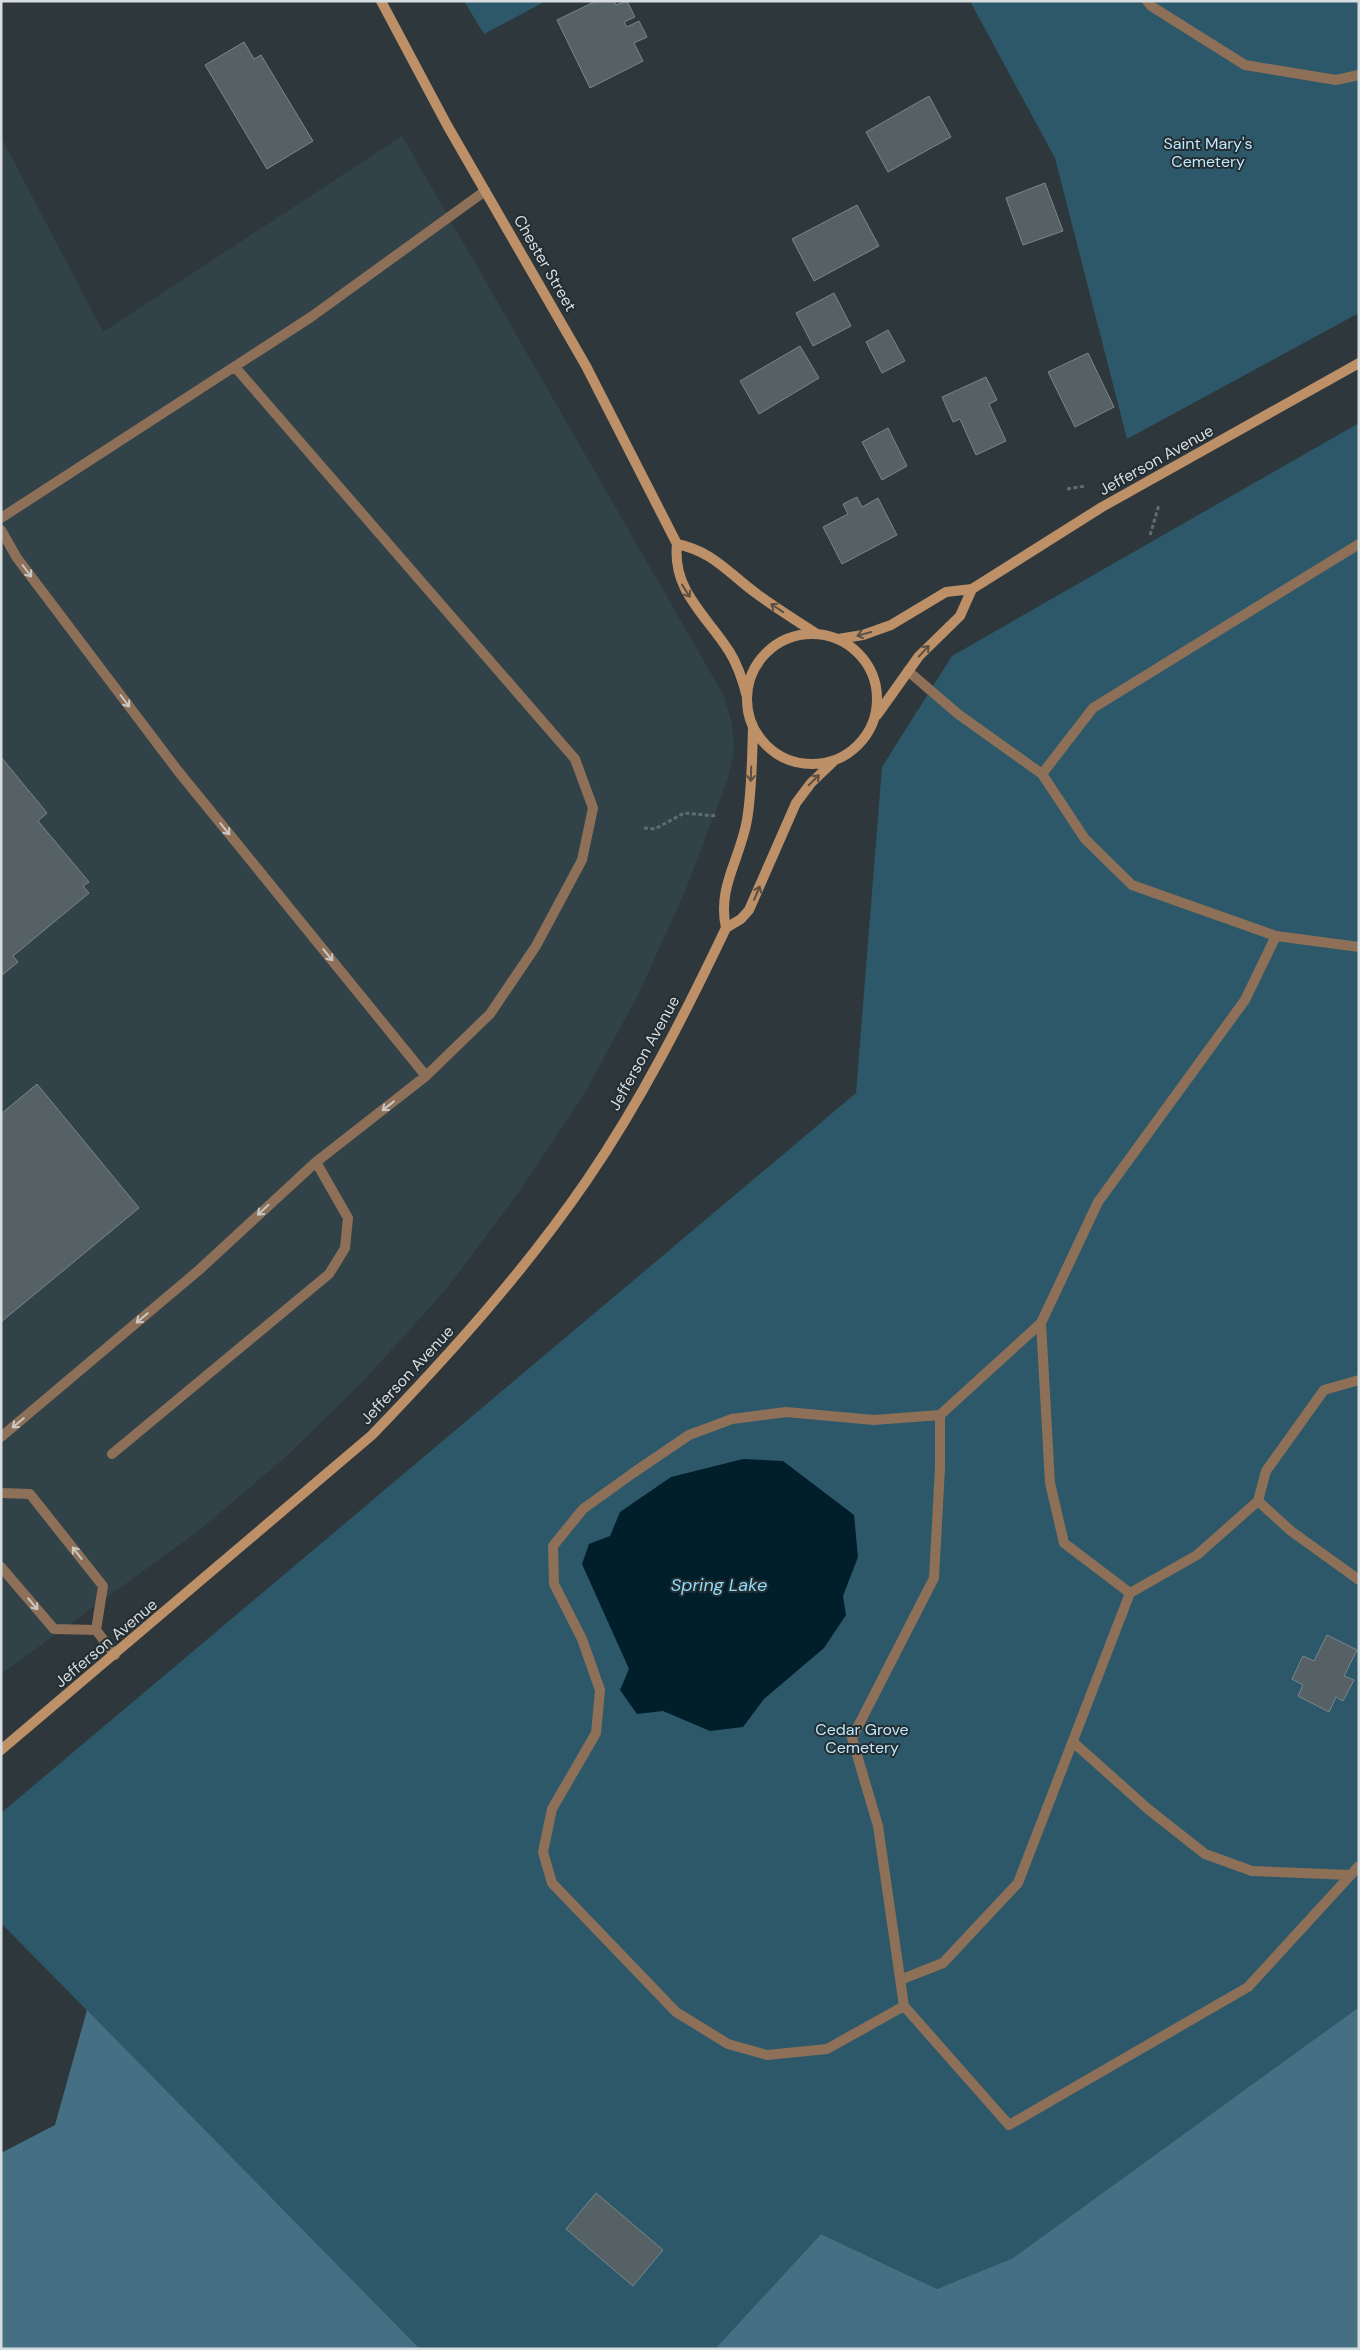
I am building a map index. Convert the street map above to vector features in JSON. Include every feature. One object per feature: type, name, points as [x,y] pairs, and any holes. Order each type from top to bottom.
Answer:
[{"type":"main road","name":"Chester Street","points":[[381,1],[447,125],[582,358],[677,544],[676,565],[681,583],[731,653],[742,677],[747,697]]},
{"type":"main road","name":"Jefferson Avenue","points":[[838,639],[863,635],[891,625],[946,592],[972,589],[1102,507],[1359,363]]},
{"type":"main road","points":[[677,544],[695,548],[711,556],[756,594],[818,634],[838,639],[854,649],[870,670],[878,696],[874,718]]},
{"type":"main road","points":[[818,634],[786,640],[768,652],[751,677],[747,697],[747,707],[753,727],[766,747],[786,760],[810,765],[834,761],[845,756],[863,740],[874,718],[908,671],[933,641],[960,616],[972,589]]},
{"type":"main road","points":[[726,928],[722,911],[723,897],[747,821],[753,727]]},
{"type":"main road","name":"Jefferson Avenue","points":[[1,1750],[372,1435],[422,1383],[482,1315],[558,1219],[603,1155],[674,1033],[726,928],[740,919],[749,910],[796,803],[811,783],[834,761]]},
{"type":"lane","points":[[1148,1],[1151,6],[1244,65],[1336,80],[1359,75]]},
{"type":"lane","points":[[1,518],[311,317],[485,191]]},
{"type":"lane","points":[[1,1437],[199,1270],[316,1162],[426,1076],[490,1014],[536,946],[582,860],[593,808],[574,759],[235,366]]},
{"type":"lane","points":[[1,530],[17,558],[178,771],[426,1076]]},
{"type":"lane","points":[[1042,774],[1093,708],[1359,544]]},
{"type":"lane","points":[[908,671],[958,714],[1042,774],[1085,839],[1132,885],[1276,936],[1359,946]]},
{"type":"lane","points":[[904,2006],[827,2049],[767,2055],[728,2044],[676,2012],[552,1883],[543,1852],[552,1809],[596,1732],[600,1690],[582,1639],[554,1584],[553,1546],[583,1509],[633,1473],[689,1435],[732,1419],[786,1412],[874,1420],[940,1415],[1040,1323],[1098,1202],[1245,1000],[1276,936]]},
{"type":"lane","points":[[112,1454],[328,1274],[345,1248],[348,1218],[316,1162]]},
{"type":"lane","points":[[1040,1323],[1050,1483],[1064,1543],[1130,1593]]},
{"type":"lane","points":[[900,1980],[943,1964],[1018,1883],[1130,1593],[1197,1555],[1258,1500],[1266,1471],[1324,1390],[1359,1380]]},
{"type":"lane","points":[[940,1415],[940,1468],[934,1578],[852,1738],[878,1826],[904,2006],[1009,2125],[1248,1987],[1359,1866]]},
{"type":"lane","points":[[1,1493],[30,1494],[103,1586],[96,1630],[115,1655]]},
{"type":"lane","points":[[1258,1500],[1291,1531],[1359,1580]]},
{"type":"lane","points":[[1,1567],[54,1628],[96,1630]]},
{"type":"lane","points":[[1073,1742],[1148,1809],[1205,1854],[1252,1871],[1351,1875]]},
{"type":"path","points":[[644,828],[654,829],[684,813],[717,816]]},
{"type":"shaded area","points":[[402,136],[724,696],[732,724],[734,752],[727,781],[686,889],[638,995],[583,1096],[518,1193],[448,1287],[367,1377],[287,1456],[197,1532],[1,1674],[1,137],[103,332]]},
{"type":"shaded area","points":[[1359,2007],[1359,2349],[715,2349],[821,2234],[937,2289],[1013,2258]]},
{"type":"shaded area","points":[[87,2010],[420,2349],[1,2349],[1,2153],[55,2125]]},
{"type":"green space","points":[[464,1],[546,1],[484,34]]},
{"type":"green space","name":"Saint Mary's Cemetery","points":[[970,1],[1359,1],[1359,313],[1127,439],[1055,158]]},
{"type":"green space","name":"Cedar Grove Cemetery","points":[[1359,423],[1359,2007],[1013,2258],[937,2289],[821,2234],[715,2349],[420,2349],[1,1923],[1,1813],[856,1093],[882,767],[952,656]]},
{"type":"water","name":"Spring Lake","points":[[743,1459],[783,1461],[854,1515],[858,1557],[843,1596],[846,1615],[824,1648],[764,1699],[743,1727],[710,1731],[663,1711],[637,1714],[620,1690],[629,1669],[582,1564],[589,1544],[610,1536],[620,1512],[671,1477]]},
{"type":"building","points":[[596,1],[614,1],[616,5],[627,1],[635,17],[624,22],[627,27],[639,21],[647,37],[634,43],[643,61],[590,88],[557,20]]},
{"type":"building","points":[[244,42],[254,59],[261,55],[313,141],[267,169],[205,65]]},
{"type":"building","points":[[929,96],[951,137],[888,172],[866,132]]},
{"type":"building","points":[[1045,183],[1063,231],[1023,245],[1006,198]]},
{"type":"building","points":[[857,205],[879,246],[814,281],[792,239]]},
{"type":"building","points":[[834,293],[851,326],[813,346],[796,313]]},
{"type":"building","points":[[888,330],[905,361],[882,373],[866,342]]},
{"type":"building","points":[[800,346],[819,378],[759,414],[740,381]]},
{"type":"building","points":[[1088,353],[1114,407],[1075,427],[1048,372]]},
{"type":"building","points":[[986,377],[997,400],[989,404],[1006,441],[976,455],[960,419],[953,422],[942,397]]},
{"type":"building","points":[[888,428],[907,466],[882,480],[862,442]]},
{"type":"building","points":[[857,497],[862,507],[878,498],[897,535],[842,564],[823,527],[848,514],[843,504]]},
{"type":"building","points":[[1,757],[47,813],[38,821],[89,882],[83,886],[89,893],[13,956],[18,962],[1,976]]},
{"type":"building","points":[[37,1084],[139,1208],[1,1322],[1,1114]]},
{"type":"building","points":[[1327,1635],[1357,1650],[1344,1676],[1354,1680],[1343,1701],[1336,1697],[1329,1712],[1298,1696],[1303,1685],[1292,1679],[1303,1656],[1314,1661]]},
{"type":"building","points":[[596,2193],[663,2250],[633,2286],[566,2229]]}]
